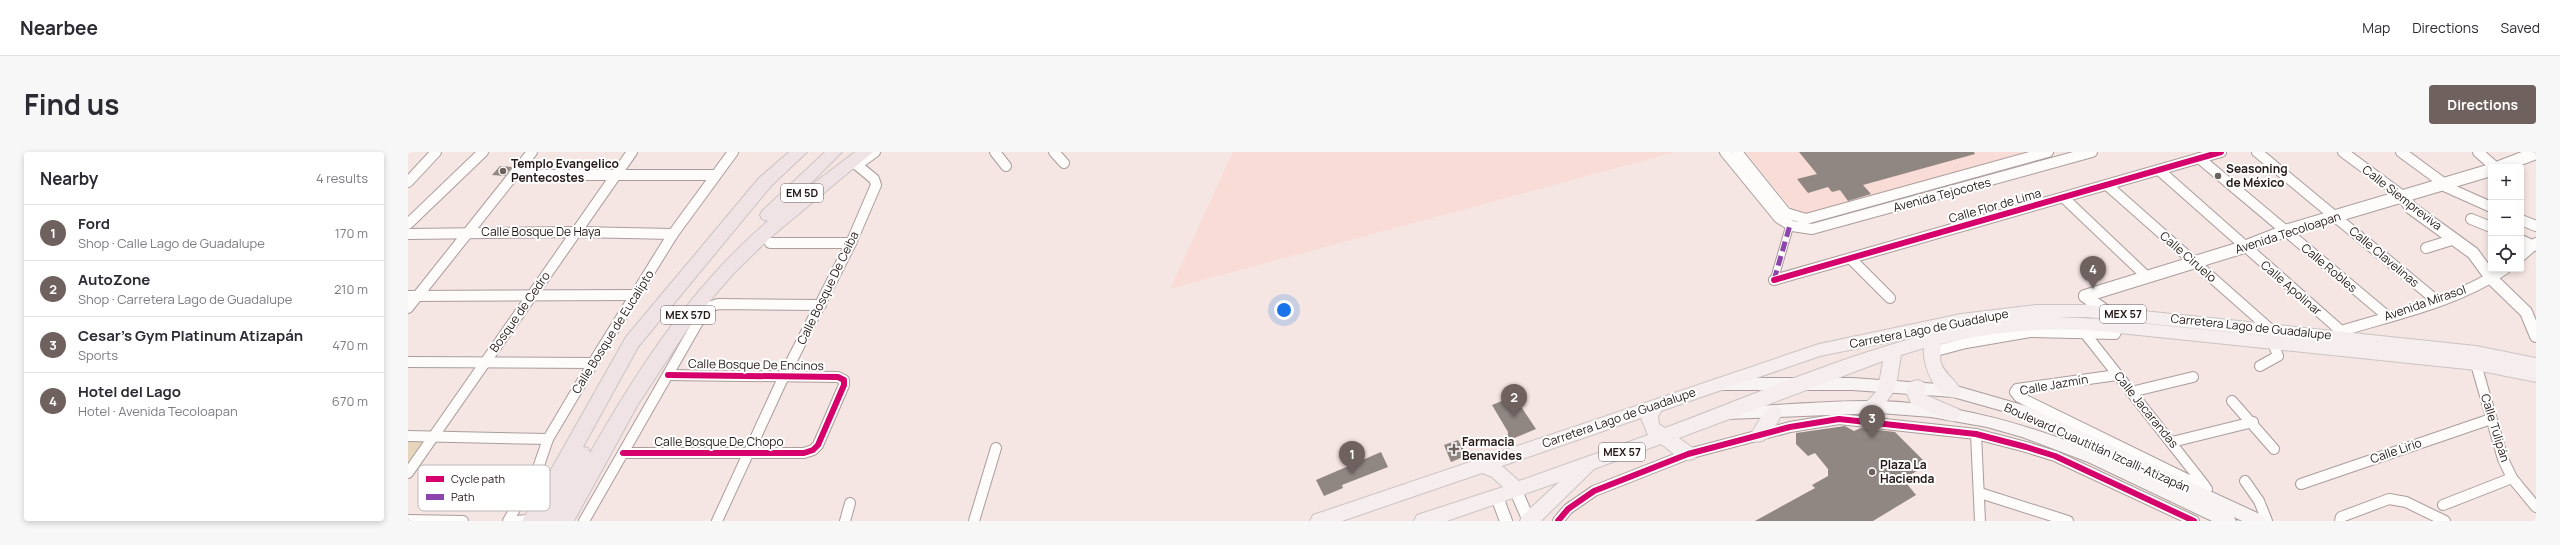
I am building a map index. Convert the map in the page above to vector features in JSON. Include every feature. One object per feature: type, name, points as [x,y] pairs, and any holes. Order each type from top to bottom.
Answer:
[{"type":"highway","points":[[550,479],[632,342],[790,152]]},
{"type":"highway","points":[[765,182],[799,152]]},
{"type":"highway","name":"MEX 57D","points":[[549,521],[566,492],[575,465],[635,353],[757,200],[806,152]]},
{"type":"highway","name":"EM 5D","points":[[566,492],[626,386],[668,325],[735,246],[834,152]]},
{"type":"highway","name":"EM 5D","points":[[765,240],[776,217],[845,152]]},
{"type":"highway","name":"MEX 57D","points":[[563,521],[634,394],[661,351],[709,288],[865,152]]},
{"type":"highway","points":[[525,521],[531,511]]},
{"type":"main road","name":"Carretera Lago de Guadalupe","points":[[1483,466],[1716,384],[1819,350],[1961,320],[2086,303],[2108,313],[2271,336]]},
{"type":"main road","name":"Carretera Lago de Guadalupe","points":[[1516,491],[1727,413],[1798,385],[1893,353],[1933,346],[2016,324],[2073,323],[2271,336],[2345,339],[2476,352],[2536,364]]},
{"type":"main road","name":"Carretera Lago de Guadalupe","points":[[2345,339],[2536,376]]},
{"type":"main road","points":[[1933,346],[1932,366],[1940,379],[1953,391]]},
{"type":"main road","points":[[1870,407],[1880,400],[1888,386],[1893,353]]},
{"type":"main road","name":"Boulevard Cuautitlán Izcalli-Atizapán","points":[[1716,384],[1852,384],[1953,391],[2021,410],[2205,492],[2222,504],[2258,521]]},
{"type":"main road","points":[[1917,388],[1914,391],[1917,398],[1952,414]]},
{"type":"main road","points":[[1655,406],[1649,422],[1663,436],[1688,454]]},
{"type":"main road","name":"Boulevard Cuautitlán Izcalli-Atizapán","points":[[1727,413],[1774,413],[1870,407],[1952,414],[2009,428],[2068,448],[2228,521]]},
{"type":"main road","points":[[1759,436],[1774,413]]},
{"type":"main road","points":[[1529,521],[1590,464]]},
{"type":"main road","points":[[1483,466],[1502,473],[1509,478],[1516,491]]},
{"type":"main road","name":"MEX 57","points":[[1326,520],[1483,466]]},
{"type":"main road","name":"MEX 57","points":[[1424,521],[1516,491]]},
{"type":"street","points":[[408,182],[436,152]]},
{"type":"street","points":[[408,224],[483,152]]},
{"type":"street","points":[[408,308],[413,296],[468,232],[532,152]]},
{"type":"street","name":"Bosque de Cedro","points":[[408,472],[632,152]]},
{"type":"street","name":"Calle Bosque de Eucalipto","points":[[539,465],[548,439],[593,363],[673,234],[714,175],[733,152]]},
{"type":"street","name":"Calle Bosque De Ceiba","points":[[717,521],[751,451],[784,376],[851,243],[876,185],[874,178],[859,169],[857,165],[875,152]]},
{"type":"street","points":[[995,152],[1006,166]]},
{"type":"street","points":[[1054,152],[1064,163]]},
{"type":"street","points":[[1725,152],[1779,218],[1790,225],[1774,280]]},
{"type":"street","name":"Avenida Tejocotes","points":[[1737,152],[1786,213],[1798,218],[1815,218],[2048,152]]},
{"type":"street","name":"Avenida Tejocotes","points":[[1790,225],[1807,229],[1816,229],[2092,152]]},
{"type":"street","name":"Calle Flor de Lima","points":[[1774,280],[2221,152]]},
{"type":"street","name":"Calle Clavelinas","points":[[2257,152],[2437,301]]},
{"type":"street","name":"Calle Siempreviva","points":[[2343,152],[2404,197],[2411,208],[2473,253],[2492,279],[2531,313],[2536,336]]},
{"type":"street","points":[[2401,152],[2445,186],[2488,206]]},
{"type":"street","points":[[2478,152],[2492,164]]},
{"type":"street","points":[[2507,164],[2536,153]]},
{"type":"street","name":"Calle Robles","points":[[2199,158],[2387,316]]},
{"type":"street","name":"Calle Apolinar","points":[[2159,170],[2345,339]]},
{"type":"street","name":"Avenida Tecoloapan","points":[[2086,303],[2145,275],[2195,262],[2244,247],[2285,231],[2445,186],[2488,171]]},
{"type":"street","points":[[514,176],[714,175]]},
{"type":"street","name":"Calle Ciruelo","points":[[2107,185],[2195,262],[2271,336]]},
{"type":"street","points":[[2064,198],[2145,275]]},
{"type":"street","points":[[2471,218],[2488,226]]},
{"type":"street","points":[[2524,221],[2536,226]]},
{"type":"street","name":"Calle Bosque De Haya","points":[[408,234],[468,232],[576,232],[673,234]]},
{"type":"street","points":[[2426,248],[2454,239]]},
{"type":"street","points":[[765,240],[851,243]]},
{"type":"street","points":[[2524,241],[2535,244]]},
{"type":"street","points":[[2524,253],[2535,244]]},
{"type":"street","points":[[1851,259],[1890,298]]},
{"type":"street","name":"Avenida Mirasol","points":[[2345,339],[2387,316],[2437,301],[2492,279],[2501,272]]},
{"type":"street","points":[[413,296],[533,294],[636,295]]},
{"type":"street","points":[[584,521],[702,315],[709,307],[718,304],[821,305]]},
{"type":"street","points":[[1933,346],[1966,343],[2030,332],[2084,332],[2115,334],[2119,329],[2118,327]]},
{"type":"street","name":"Calle Jacarandas","points":[[2084,332],[2172,442],[2205,492]]},
{"type":"street","points":[[2260,366],[2278,356],[2271,336]]},
{"type":"street","points":[[408,362],[487,361],[593,363]]},
{"type":"street","name":"Calle Tulipán","points":[[2476,364],[2501,454],[2512,478],[2536,507]]},
{"type":"street","name":"Calle Bosque De Encinos","points":[[668,375],[838,377],[844,380],[844,385],[813,450]]},
{"type":"street","name":"Calle Jazmín","points":[[2117,375],[2017,389],[2014,392],[2019,397],[2205,492]]},
{"type":"street","points":[[2131,392],[2193,378]]},
{"type":"street","points":[[2232,401],[2249,423],[2274,449]]},
{"type":"street","name":"Boulevard Cuautitlán Izcalli-Atizapán","points":[[1558,521],[1568,509],[1594,492],[1688,454],[1790,427],[1839,419],[1976,434],[2055,456],[2194,521]]},
{"type":"street","name":"Calle Lirio","points":[[2301,484],[2491,419]]},
{"type":"street","points":[[2172,442],[2249,423]]},
{"type":"street","points":[[1976,434],[1980,493],[1980,521]]},
{"type":"street","points":[[408,436],[548,439]]},
{"type":"street","points":[[974,521],[996,448]]},
{"type":"street","name":"Calle Bosque De Chopo","points":[[624,453],[751,451],[804,453],[813,450]]},
{"type":"street","points":[[2443,505],[2512,478]]},
{"type":"street","points":[[2245,481],[2260,501],[2267,521]]},
{"type":"street","points":[[1516,491],[1529,521]]},
{"type":"street","points":[[1980,493],[2064,520]]},
{"type":"street","points":[[1497,497],[1506,521]]},
{"type":"street","points":[[2340,521],[2341,517],[2389,498],[2406,502],[2445,521]]},
{"type":"street","points":[[845,521],[850,503]]},
{"type":"street","name":"Calle Bosque de Eucalipto","points":[[508,521],[514,511]]},
{"type":"street","points":[[408,520],[464,521]]},
{"type":"shaded area","points":[[1233,152],[1675,152],[1170,289]]},
{"type":"shaded area","points":[[1746,152],[2027,152],[1802,215],[1795,213]]},
{"type":"shaded area","points":[[408,436],[434,436],[408,471]]},
{"type":"building","points":[[1799,152],[1974,152],[1975,154],[1863,185],[1871,194],[1848,201],[1840,190],[1832,192],[1828,187],[1808,193],[1797,179],[1817,174]]},
{"type":"building","name":"Templo Evangelico Pentecostes","points":[[500,166],[512,167],[505,176],[492,175]]},
{"type":"building","points":[[1514,396],[1536,429],[1507,441],[1508,432],[1492,405]]},
{"type":"building","name":"Plaza La Hacienda","points":[[1845,426],[1854,431],[1861,428],[1895,432],[1924,461],[1922,468],[1903,479],[1916,495],[1873,521],[1755,521],[1815,488],[1812,485],[1828,476],[1828,469],[1815,453],[1808,456],[1796,444],[1796,433]]},
{"type":"building","name":"Farmacia Benavides","points":[[1458,440],[1465,452],[1463,457],[1451,462],[1444,445]]},
{"type":"building","points":[[1381,452],[1388,467],[1342,485],[1343,488],[1324,496],[1316,480]]},
{"type":"marked path","points":[[1774,280],[1790,225]]},
{"type":"cycle path","points":[[1774,280],[2221,152]]},
{"type":"cycle path","points":[[623,453],[804,453],[813,450],[818,445],[844,385],[844,380],[838,377],[668,375]]},
{"type":"cycle path","points":[[1558,521],[1568,509],[1594,491],[1688,454],[1790,427],[1839,419],[1976,434],[2026,447],[2055,456],[2194,521]]},
{"type":"place","name":"Templo Evangelico Pentecostes","points":[[503,171]]},
{"type":"place","name":"Seasoning de México","points":[[2218,176]]},
{"type":"place","name":"Hotel del Lago","points":[[2093,289]]},
{"type":"place","name":"AutoZone","points":[[1514,417]]},
{"type":"place","name":"Cesar's Gym Platinum Atizapán","points":[[1872,438]]},
{"type":"place","name":"Farmacia Benavides","points":[[1454,449]]},
{"type":"place","name":"Plaza La Hacienda","points":[[1872,472]]},
{"type":"place","name":"Ford","points":[[1352,474]]}]
